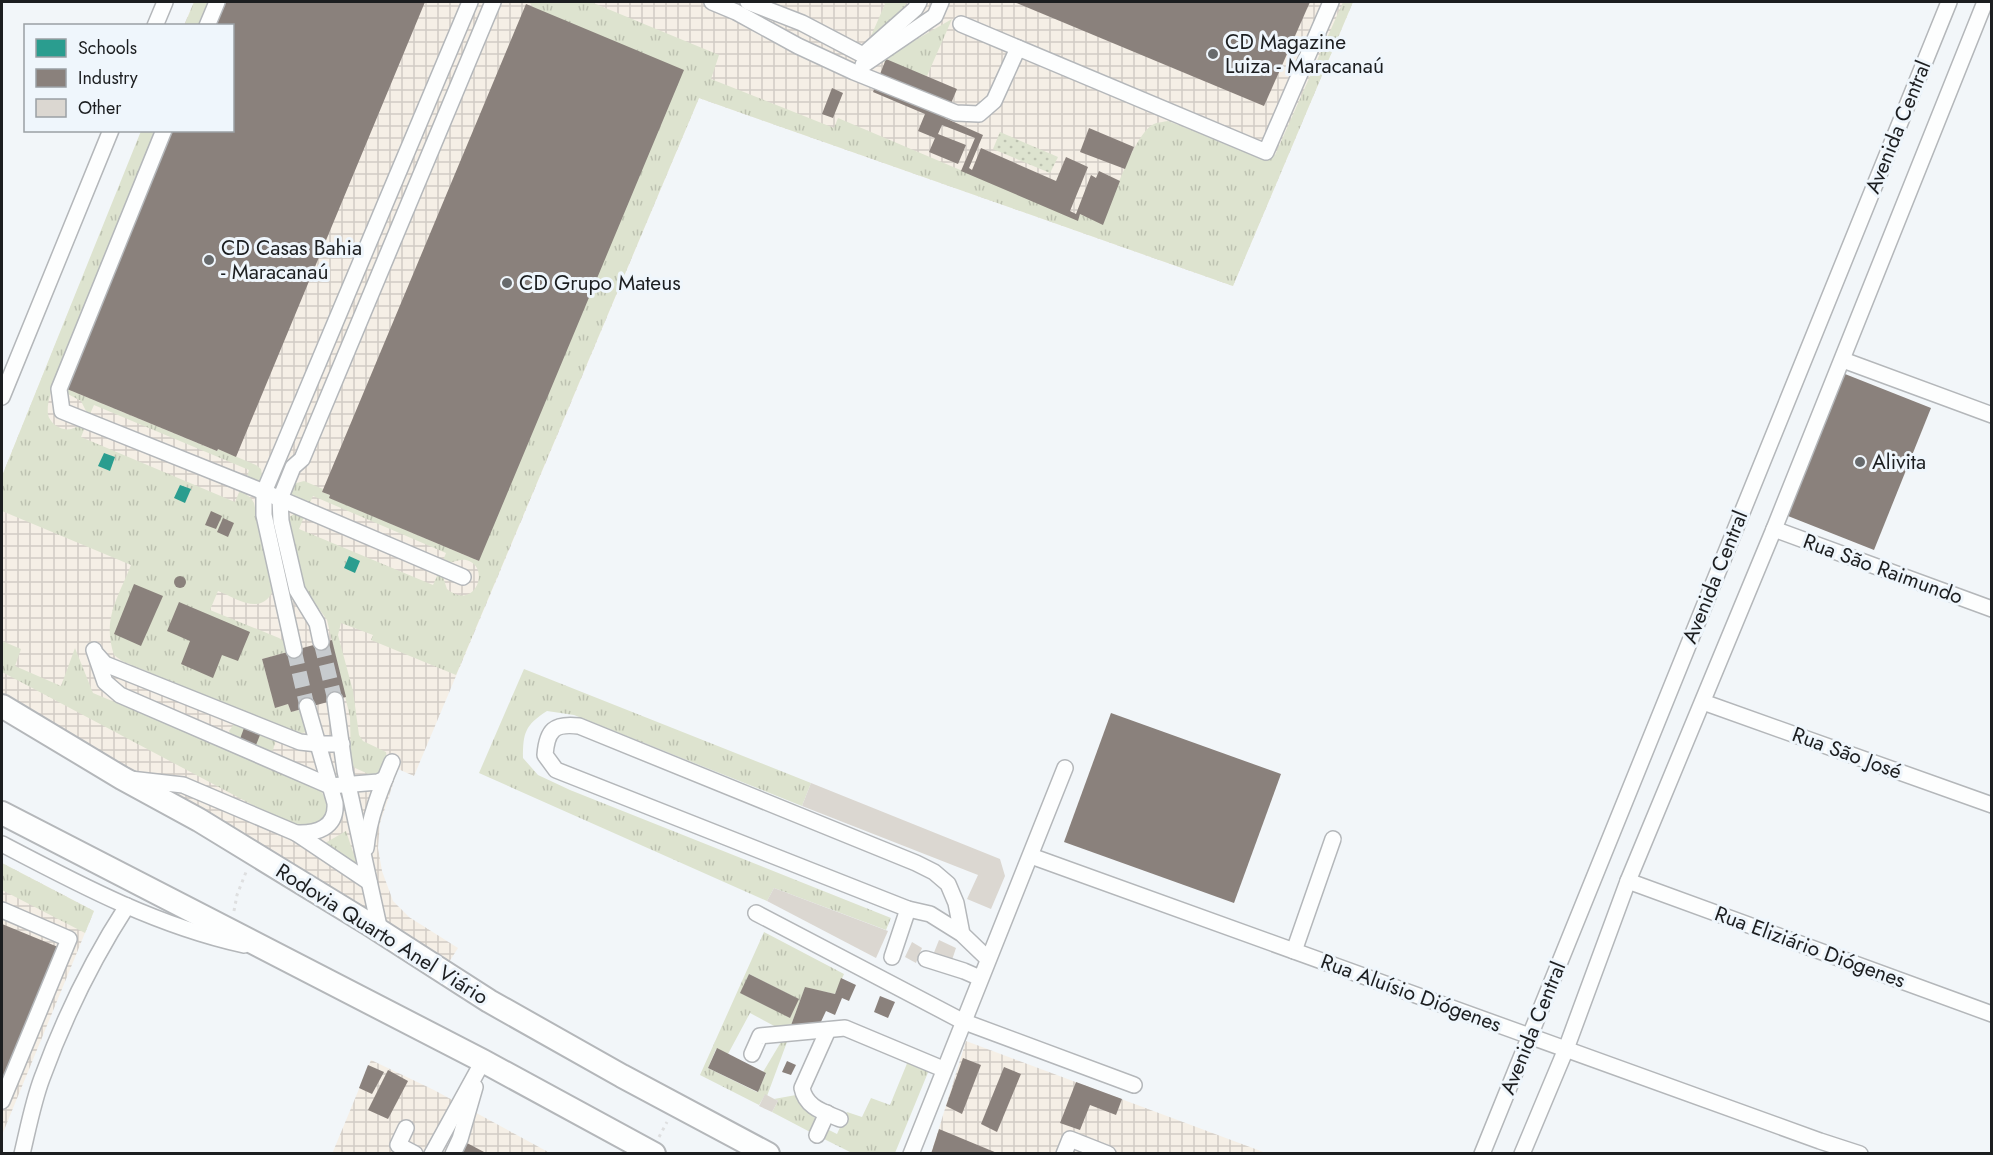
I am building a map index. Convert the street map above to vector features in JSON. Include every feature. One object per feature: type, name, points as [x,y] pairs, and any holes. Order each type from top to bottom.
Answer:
[{"type":"highway","name":"Rodovia Quarto Anel Viário","points":[[3,707],[254,853],[489,1001],[768,1154]]},
{"type":"highway","points":[[2,813],[483,1061],[652,1153]]},
{"type":"street","points":[[156,24],[165,2]]},
{"type":"street","points":[[208,24],[217,2]]},
{"type":"street","points":[[294,650],[264,515],[264,492],[470,2]]},
{"type":"street","points":[[321,642],[317,623],[297,590],[281,521],[280,499],[293,467],[302,459],[493,2]]},
{"type":"street","points":[[712,2],[854,72],[956,112],[980,114],[994,101],[1018,48]]},
{"type":"street","points":[[748,2],[802,23],[863,55],[915,9],[918,2]]},
{"type":"street","points":[[854,72],[935,16],[941,2]]},
{"type":"street","points":[[961,24],[1266,152],[1331,2]]},
{"type":"street","name":"Avenida Central","points":[[1482,1154],[1949,2]]},
{"type":"street","name":"Avenida Central","points":[[1522,1154],[1566,1048],[1628,881],[1843,360],[1985,2]]},
{"type":"street","points":[[2,397],[110,132]]},
{"type":"street","points":[[163,132],[58,389],[62,411],[264,492],[463,577]]},
{"type":"street","points":[[1843,360],[1992,415]]},
{"type":"street","name":"Rua São Raimundo","points":[[1774,529],[1992,609]]},
{"type":"street","points":[[342,744],[300,742],[105,664],[94,650],[105,682],[120,695],[330,786],[378,782],[385,779]]},
{"type":"street","points":[[335,699],[347,783],[380,931]]},
{"type":"street","name":"Rua São José","points":[[1703,702],[1992,805]]},
{"type":"street","points":[[296,833],[321,830],[334,818],[336,803],[307,706]]},
{"type":"street","points":[[962,934],[956,903],[948,884],[934,872],[916,863],[579,726],[564,724],[552,731],[546,743],[545,755],[556,770],[908,909],[930,914],[962,934],[988,959]]},
{"type":"street","points":[[364,860],[367,834],[392,762]]},
{"type":"street","points":[[911,1154],[962,1021],[1065,768]]},
{"type":"street","points":[[122,778],[183,784],[296,833],[369,882]]},
{"type":"street","points":[[1293,951],[1333,839]]},
{"type":"street","points":[[2,844],[127,906],[189,931],[267,950]]},
{"type":"street","name":"Rua Aluísio Diógenes","points":[[1031,856],[1860,1154]]},
{"type":"street","name":"Rua Eliziário Diógenes","points":[[1628,881],[1992,1014]]},
{"type":"street","points":[[22,1154],[41,1080],[71,1008],[100,948],[127,906]]},
{"type":"street","points":[[892,957],[908,909]]},
{"type":"street","points":[[2,910],[69,939],[2,1101]]},
{"type":"street","points":[[756,913],[962,1021],[1134,1085]]},
{"type":"street","points":[[926,959],[980,978]]},
{"type":"street","points":[[752,1054],[760,1036],[845,1028],[943,1069]]},
{"type":"street","points":[[817,1135],[833,1116],[811,1106],[804,1098],[802,1088],[828,1030]]},
{"type":"street","points":[[432,1154],[483,1061]]},
{"type":"street","points":[[453,1154],[460,1139],[483,1061]]},
{"type":"street","points":[[406,1128],[398,1145],[415,1154]]},
{"type":"street","points":[[1064,1154],[1070,1139],[1108,1154]]},
{"type":"path","points":[[230,931],[237,895],[254,853]]},
{"type":"path","points":[[652,1153],[676,1104]]},
{"type":"shaded area","points":[[194,2],[1353,2],[1233,286],[699,98],[414,776],[398,769],[380,823],[378,848],[382,871],[393,901],[409,917],[458,948],[449,962],[2,706],[2,476],[142,132],[234,132],[234,24],[184,24]]},
{"type":"shaded area","points":[[2,863],[94,911],[2,1135]]},
{"type":"shaded area","points":[[966,1041],[1266,1153],[931,1154]]},
{"type":"shaded area","points":[[371,1060],[434,1090],[550,1153],[332,1154]]},
{"type":"green space","points":[[194,2],[210,2],[200,24],[185,24]]},
{"type":"green space","points":[[529,2],[591,2],[719,55],[711,79],[834,128],[838,118],[1078,220],[1080,214],[1103,224],[1131,154],[1146,130],[1156,123],[1168,121],[1256,155],[1266,157],[1275,155],[1343,2],[1353,2],[1233,286],[699,98],[456,675],[371,640],[373,635],[341,623],[338,635],[353,691],[359,735],[363,741],[386,752],[387,758],[379,773],[373,776],[355,768],[351,763],[350,717],[327,620],[304,588],[288,518],[295,513],[304,517],[299,529],[433,585],[438,574],[443,577],[447,589],[457,595],[472,592],[479,578],[478,570],[474,564],[466,560],[442,563],[446,553],[313,496],[308,507],[291,497],[290,493],[293,484],[304,481],[323,489],[322,492],[330,495],[330,498],[479,561],[534,8]]},
{"type":"green space","points":[[881,2],[905,2],[907,8],[868,43],[885,4]]},
{"type":"green space","points":[[952,19],[927,76],[883,61],[884,58]]},
{"type":"green space","points":[[141,132],[157,132],[74,329],[74,335],[57,374],[48,414],[54,424],[62,428],[85,427],[81,437],[235,502],[240,490],[251,498],[273,591],[268,599],[255,604],[241,601],[218,591],[210,610],[286,643],[288,652],[262,659],[275,707],[288,704],[291,712],[303,709],[308,727],[306,732],[298,734],[122,661],[114,655],[110,630],[111,619],[131,565],[2,511],[2,476]]},
{"type":"green space","points":[[1000,132],[1058,157],[1050,173],[993,149]]},
{"type":"green space","points":[[67,389],[256,465],[261,469],[260,480],[256,482],[246,480],[249,470],[94,405],[90,414],[87,413],[81,401],[66,393]]},
{"type":"green space","points":[[2,641],[21,649],[15,666],[61,686],[75,648],[93,693],[319,787],[325,799],[324,816],[312,824],[281,820],[2,672]]},
{"type":"green space","points":[[524,669],[811,783],[802,806],[574,715],[547,711],[530,725],[524,742],[523,758],[538,775],[570,790],[891,918],[886,930],[774,888],[767,901],[479,773]]},
{"type":"green space","points":[[234,724],[276,740],[273,750],[268,752],[231,735],[229,731]]},
{"type":"green space","points":[[346,831],[359,870],[320,846]]},
{"type":"green space","points":[[2,863],[94,911],[85,933],[2,890]]},
{"type":"green space","points":[[764,932],[844,974],[835,994],[805,988],[790,1028],[780,1029],[750,1013],[728,1054],[716,1049],[708,1068],[757,1092],[766,1074],[763,1072],[781,1042],[787,1042],[767,1096],[765,1095],[759,1105],[700,1075]],"holes":[[[749,974],[798,999],[790,1017],[741,993]]]},
{"type":"green space","points":[[908,1061],[929,1070],[895,1153],[852,1153],[820,1137],[827,1129],[837,1134],[847,1112],[862,1117],[871,1098],[890,1105]]},
{"type":"green space","points":[[796,1095],[801,1105],[816,1119],[816,1126],[812,1133],[772,1112],[778,1101],[774,1099]]},
{"type":"building: Schools","points":[[104,453],[115,457],[110,471],[98,466]]},
{"type":"building: Schools","points":[[180,485],[191,489],[185,503],[174,498]]},
{"type":"building: Schools","points":[[349,556],[360,561],[355,573],[344,568]]},
{"type":"building: Industry","name":"CD Casas Bahia - Maracanaú","points":[[226,2],[425,2],[236,457],[67,389],[172,132],[234,132],[234,24],[217,24]]},
{"type":"building: Industry","name":"CD Magazine Luiza - Maracanaú","points":[[1014,2],[1310,2],[1264,106]]},
{"type":"building: Industry","name":"CD Grupo Mateus","points":[[526,4],[684,70],[479,561],[329,498],[330,495],[322,492]]},
{"type":"building: Industry","points":[[886,59],[957,89],[945,118],[983,135],[969,168],[972,170],[981,148],[1056,181],[1066,157],[1088,167],[1070,211],[1076,214],[1091,175],[1096,178],[1099,171],[1120,181],[1103,225],[1080,214],[1078,221],[961,171],[975,138],[942,125],[938,134],[966,145],[958,164],[929,152],[935,138],[918,131],[925,114],[873,92]]},
{"type":"building: Industry","points":[[832,88],[843,93],[833,118],[822,114]]},
{"type":"building: Industry","points":[[1089,128],[1134,147],[1125,169],[1080,152]]},
{"type":"building: Industry","name":"Alivita","points":[[1845,374],[1931,408],[1874,550],[1788,516]]},
{"type":"building: Industry","points":[[211,511],[222,516],[216,529],[205,525]]},
{"type":"building: Industry","points":[[223,518],[234,523],[228,537],[217,532]]},
{"type":"building: Industry","points":[[182,576],[186,582],[182,588],[178,588],[174,580]]},
{"type":"building: Industry","points":[[134,584],[163,596],[141,646],[114,634]]},
{"type":"building: Industry","points":[[179,602],[250,632],[238,661],[222,655],[213,678],[181,664],[190,641],[167,631]]},
{"type":"building: Industry","points":[[332,640],[346,697],[291,712],[288,704],[275,708],[262,659]]},
{"type":"building: Industry","points":[[1111,713],[1281,774],[1234,903],[1064,842]]},
{"type":"building: Industry","points":[[244,728],[260,735],[256,745],[240,739]]},
{"type":"building: Industry","points":[[2,924],[58,947],[2,1084]]},
{"type":"building: Industry","points":[[749,974],[799,999],[790,1018],[740,993]]},
{"type":"building: Industry","points":[[841,978],[856,985],[849,1001],[842,998],[835,1015],[826,1011],[819,1026],[790,1028],[805,987],[835,994]]},
{"type":"building: Industry","points":[[880,996],[895,1002],[888,1018],[874,1012]]},
{"type":"building: Industry","points":[[717,1048],[766,1073],[758,1092],[708,1068]]},
{"type":"building: Industry","points":[[963,1058],[981,1065],[962,1114],[946,1106]]},
{"type":"building: Industry","points":[[787,1061],[796,1065],[791,1075],[782,1072]]},
{"type":"building: Industry","points":[[368,1065],[384,1072],[372,1094],[359,1088]]},
{"type":"building: Industry","points":[[1004,1067],[1021,1074],[997,1132],[981,1124]]},
{"type":"building: Industry","points":[[388,1070],[408,1081],[388,1119],[368,1110]]},
{"type":"building: Industry","points":[[1076,1082],[1122,1099],[1116,1115],[1090,1105],[1080,1130],[1060,1123]]},
{"type":"building: Industry","points":[[939,1129],[997,1153],[997,1154],[931,1154]]},
{"type":"building: Industry","points":[[467,1143],[484,1152],[483,1154],[461,1154]]},
{"type":"building: Other","points":[[811,783],[1000,859],[1005,876],[991,909],[967,899],[978,875],[802,806]]},
{"type":"building: Other","points":[[774,888],[888,931],[876,958],[767,901]]},
{"type":"building: Other","points":[[939,940],[956,948],[951,963],[933,955]]},
{"type":"building: Other","points":[[912,942],[922,948],[916,963],[905,957]]},
{"type":"building: Other","points":[[765,1094],[778,1101],[772,1112],[759,1106]]},
{"type":"tunnel","points":[[321,642],[335,700]]},
{"type":"tunnel","points":[[294,650],[307,706]]},
{"type":"place","name":"CD Magazine Luiza - Maracanaú","points":[[1213,54]]},
{"type":"place","name":"CD Casas Bahia - Maracanaú","points":[[209,260]]},
{"type":"place","name":"CD Grupo Mateus","points":[[507,283]]},
{"type":"place","name":"Alivita","points":[[1860,462]]}]
